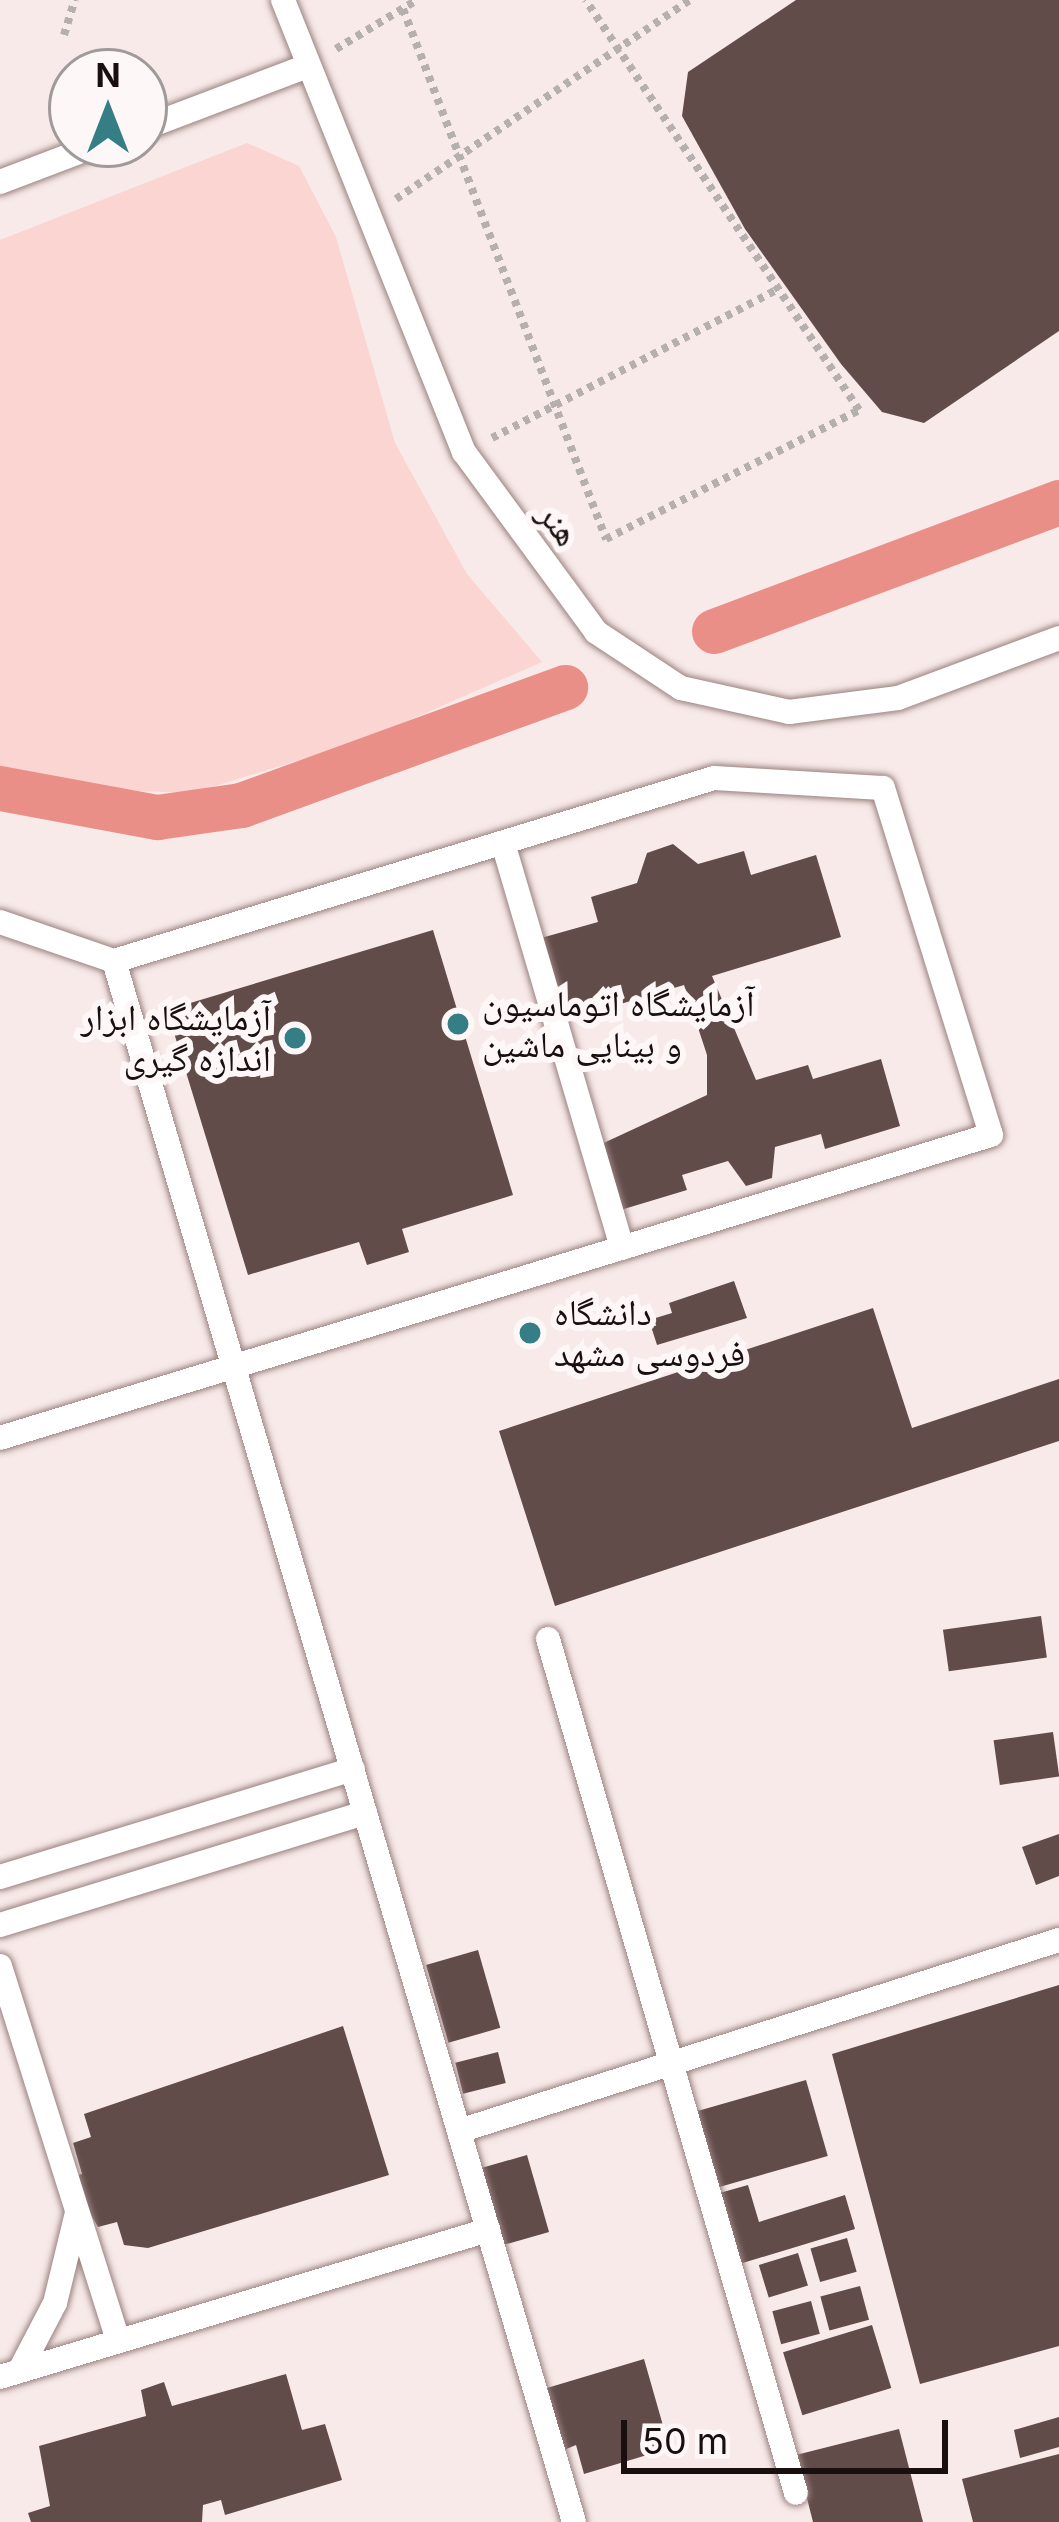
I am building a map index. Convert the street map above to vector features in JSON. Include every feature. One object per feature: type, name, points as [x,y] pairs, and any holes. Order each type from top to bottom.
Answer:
[{"type":"lane","name":"هنر","points":[[283,0],[304,67],[464,452],[596,632],[681,688],[789,712],[898,698],[1059,638]]},
{"type":"lane","points":[[168,119],[304,67]]},
{"type":"lane","points":[[0,182],[48,164]]},
{"type":"lane","points":[[0,922],[114,961],[714,778],[883,788],[991,1135],[0,1438]]},
{"type":"lane","points":[[502,843],[622,1248]]},
{"type":"lane","points":[[114,961],[574,2522]]},
{"type":"lane","points":[[548,1639],[796,2493]]},
{"type":"lane","points":[[0,1877],[352,1768]]},
{"type":"lane","points":[[0,1925],[365,1813]]},
{"type":"lane","points":[[459,2131],[1059,1940]]},
{"type":"lane","points":[[0,1966],[118,2340]]},
{"type":"lane","points":[[10,2372],[55,2303],[77,2211]]},
{"type":"lane","points":[[10,2372],[488,2230]]},
{"type":"path","points":[[64,35],[74,0]]},
{"type":"path","points":[[304,67],[417,0]]},
{"type":"path","points":[[403,9],[606,539],[859,410],[586,0]]},
{"type":"path","points":[[370,217],[690,0]]},
{"type":"path","points":[[464,452],[778,289]]},
{"type":"shaded area","name":"دانشگاه فردوسی مشهد","points":[[0,0],[1059,0],[1059,2522],[0,2522]]},
{"type":"shaded area","points":[[247,143],[299,166],[336,237],[395,443],[467,574],[542,662],[362,741],[192,793],[67,788],[0,771],[0,240]]},
{"type":"building","points":[[796,0],[1059,0],[1059,331],[924,423],[882,412],[841,364],[745,229],[682,116],[688,72]]},
{"type":"building","points":[[673,844],[698,864],[744,851],[751,875],[816,855],[841,937],[712,976],[756,1080],[808,1065],[813,1079],[881,1059],[900,1126],[825,1149],[821,1134],[775,1147],[772,1178],[746,1186],[728,1161],[682,1175],[687,1190],[614,1212],[595,1147],[707,1095],[707,1055],[684,985],[567,1020],[534,940],[598,922],[591,897],[637,883],[647,853]]},
{"type":"building","points":[[433,930],[513,1195],[402,1229],[409,1252],[367,1265],[359,1242],[248,1275],[167,1010]]},
{"type":"building","points":[[734,1281],[747,1318],[657,1345],[649,1320],[672,1313],[669,1303]]},
{"type":"building","points":[[873,1308],[912,1428],[1059,1379],[1059,1441],[555,1606],[499,1431]]},
{"type":"building","points":[[1041,1616],[1047,1658],[949,1671],[943,1630]]},
{"type":"building","points":[[1053,1732],[1059,1777],[1000,1785],[994,1740]]},
{"type":"building","points":[[1059,1834],[1059,1876],[1036,1885],[1022,1847]]},
{"type":"building","points":[[478,1950],[500,2028],[448,2043],[426,1965]]},
{"type":"building","points":[[1059,1985],[1059,2346],[920,2384],[832,2054]]},
{"type":"building","points":[[343,2026],[389,2175],[148,2248],[124,2245],[117,2222],[98,2227],[70,2178],[82,2174],[73,2143],[91,2137],[84,2114]]},
{"type":"building","points":[[498,2052],[506,2083],[463,2094],[455,2063]]},
{"type":"building","points":[[806,2080],[828,2156],[712,2189],[691,2113]]},
{"type":"building","points":[[527,2155],[549,2232],[498,2247],[476,2170]]},
{"type":"building","points":[[748,2185],[759,2222],[845,2195],[855,2229],[736,2265],[716,2194]]},
{"type":"building","points":[[847,2238],[857,2272],[820,2282],[810,2248]]},
{"type":"building","points":[[798,2253],[808,2286],[769,2298],[759,2265]]},
{"type":"building","points":[[860,2286],[869,2320],[829,2330],[820,2297]]},
{"type":"building","points":[[811,2301],[820,2334],[781,2344],[772,2311]]},
{"type":"building","points":[[872,2325],[891,2388],[802,2415],[783,2352]]},
{"type":"building","points":[[644,2359],[664,2429],[651,2432],[657,2452],[584,2474],[576,2445],[564,2450],[547,2388]]},
{"type":"building","points":[[286,2374],[302,2430],[325,2424],[342,2480],[225,2515],[221,2500],[203,2505],[202,2522],[31,2522],[28,2513],[50,2506],[39,2446],[146,2416],[141,2390],[164,2382],[172,2406]]},
{"type":"building","points":[[1059,2417],[1059,2447],[1020,2458],[1014,2430]]},
{"type":"building","points":[[899,2429],[923,2522],[813,2522],[796,2455]]},
{"type":"building","points":[[1059,2454],[1059,2522],[973,2522],[962,2479]]},
{"type":"waterway","points":[[714,631],[1059,502]]},
{"type":"waterway","points":[[0,788],[157,817],[241,805],[565,687]]},
{"type":"place","name":"آزمایشگاه اتوماسیون و بینایی ماشین","points":[[458,1024]]},
{"type":"place","name":"آزمایشگاه ابزار اندازه گیری","points":[[295,1038]]},
{"type":"place","name":"دانشگاه فردوسی مشهد","points":[[530,1333]]}]
